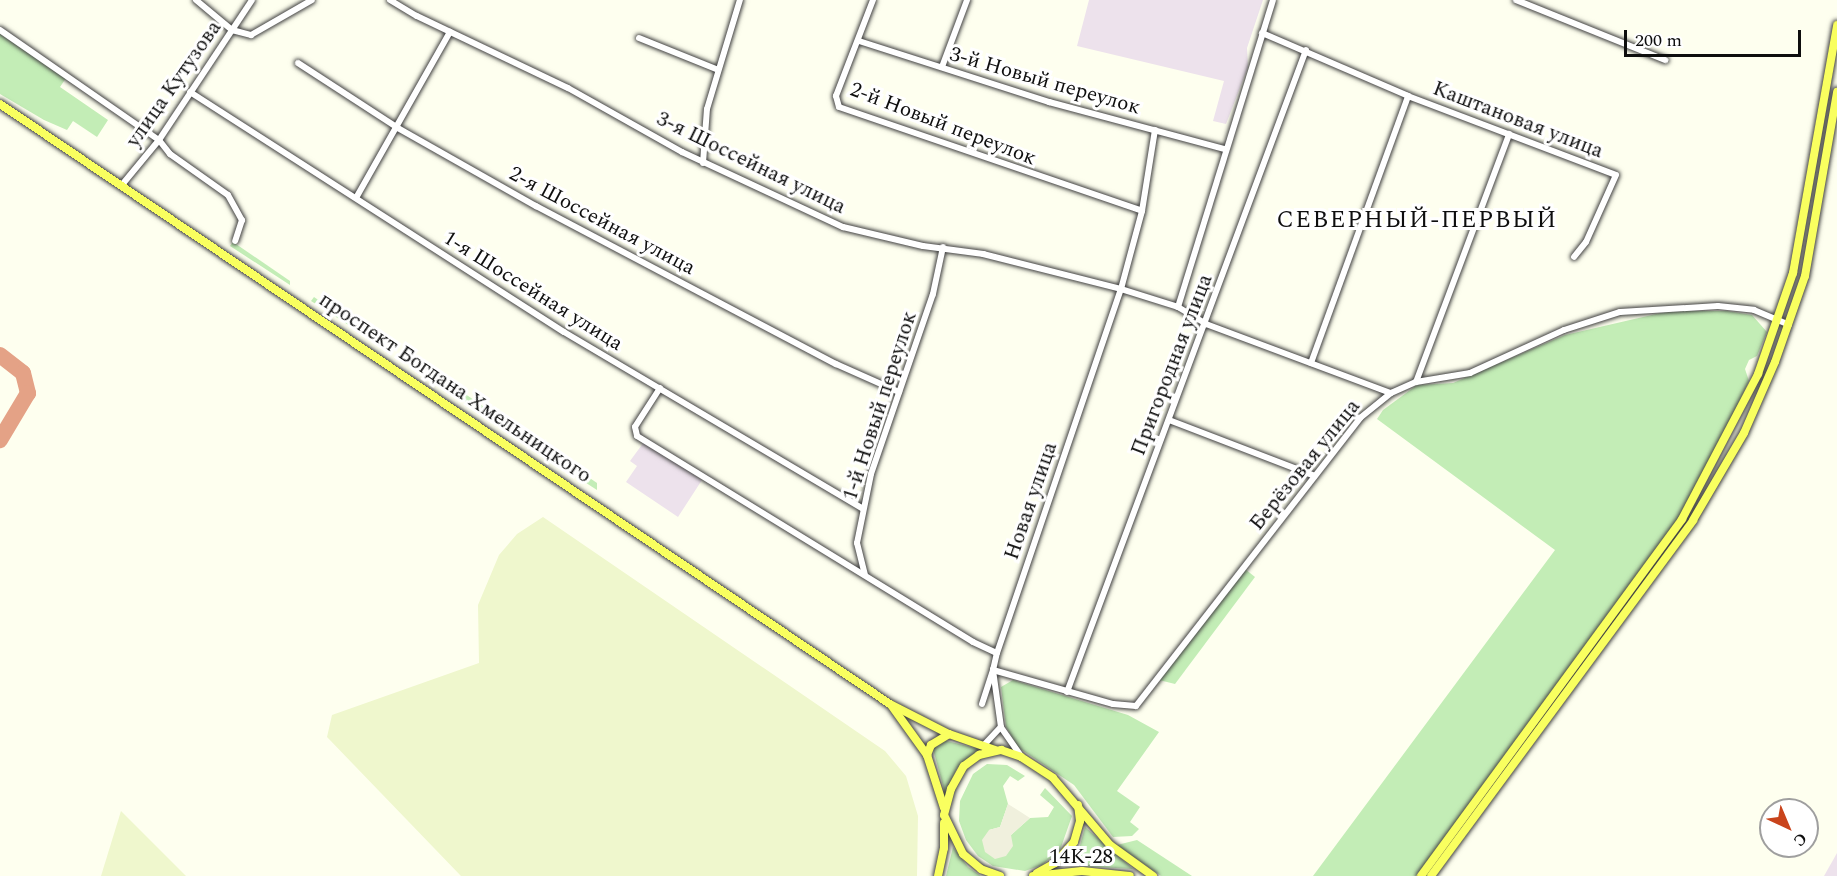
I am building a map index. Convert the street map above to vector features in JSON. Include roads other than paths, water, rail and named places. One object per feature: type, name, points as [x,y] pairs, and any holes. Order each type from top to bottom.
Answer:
[{"type":"main road","points":[[1420,876],[1682,519],[1758,374],[1778,319],[1798,248],[1837,26]]},
{"type":"main road","points":[[1431,876],[1693,520],[1744,434],[1789,325],[1811,249],[1837,92]]},
{"type":"main road","name":"проспект Богдана Хмельницкого","points":[[0,104],[890,704],[949,734],[983,746]]},
{"type":"main road","name":"проспект Богдана Хмельницкого","points":[[890,704],[927,755],[944,812]]},
{"type":"main road","points":[[927,755],[931,745],[949,734]]},
{"type":"main road","points":[[983,746],[995,750]]},
{"type":"main road","points":[[938,876],[944,848],[944,812],[964,766],[979,755],[995,750]]},
{"type":"main road","name":"14К-28","points":[[995,750],[1022,757],[1053,778],[1078,804],[1110,845],[1153,876]]},
{"type":"main road","points":[[1031,876],[1049,867],[1070,848],[1080,821],[1078,804]]},
{"type":"main road","points":[[944,812],[955,842],[968,858],[1000,876]]},
{"type":"main road","name":"14К-28","points":[[1031,876],[1082,871],[1130,876]]},
{"type":"street","points":[[196,0],[232,30],[251,35],[264,31],[312,0]]},
{"type":"street","name":"улица Кутузова","points":[[121,186],[159,140],[252,0]]},
{"type":"street","name":"3-я Шоссейная улица","points":[[390,0],[450,32],[568,88],[703,163],[843,227],[923,246],[943,247],[1121,289]]},
{"type":"street","points":[[703,163],[701,149],[716,69],[740,0]]},
{"type":"street","name":"2-й Новый переулок","points":[[873,0],[836,96],[839,106],[1142,211]]},
{"type":"street","points":[[942,67],[967,0]]},
{"type":"street","points":[[1178,307],[1224,149],[1273,0]]},
{"type":"street","points":[[1516,0],[1665,60]]},
{"type":"street","points":[[0,30],[159,140],[170,154],[217,185],[235,202],[242,224],[236,241]]},
{"type":"street","points":[[357,198],[450,32]]},
{"type":"street","name":"Каштановая улица","points":[[1262,33],[1306,50],[1408,96],[1616,175],[1587,242],[1574,257]]},
{"type":"street","points":[[639,38],[716,69]]},
{"type":"street","name":"3-й Новый переулок","points":[[859,41],[1049,102],[1224,149]]},
{"type":"street","name":"Пригородная улица","points":[[1067,692],[1206,324],[1306,50]]},
{"type":"street","name":"2-я Шоссейная улица","points":[[298,63],[398,128],[586,233],[837,364],[899,392]]},
{"type":"street","name":"1-я Шоссейная улица","points":[[190,92],[512,299],[863,509]]},
{"type":"street","name":"Каштановая улица","points":[[1311,363],[1408,96]]},
{"type":"street","name":"Новая улица","points":[[1022,757],[1001,727],[993,670],[1121,289],[1142,211],[1155,130]]},
{"type":"street","points":[[1416,382],[1509,134]]},
{"type":"street","name":"1-й Новый переулок","points":[[866,575],[858,555],[863,509],[873,466],[933,294],[943,247]]},
{"type":"street","points":[[1121,289],[1178,307],[1206,324],[1391,393]]},
{"type":"street","name":"Берёзовая улица","points":[[1067,692],[1136,706],[1360,418],[1391,393],[1416,382],[1470,373],[1564,330],[1620,312],[1718,306],[1747,308],[1789,325]]},
{"type":"street","points":[[660,388],[635,428],[637,436],[997,653]]},
{"type":"street","points":[[1169,420],[1315,476]]},
{"type":"street","points":[[982,704],[993,670],[1067,692]]},
{"type":"street","points":[[983,746],[1001,727]]},
{"type":"district","name":"СЕВЕРНЫЙ-ПЕРВЫЙ","points":[[1417,221]]}]
